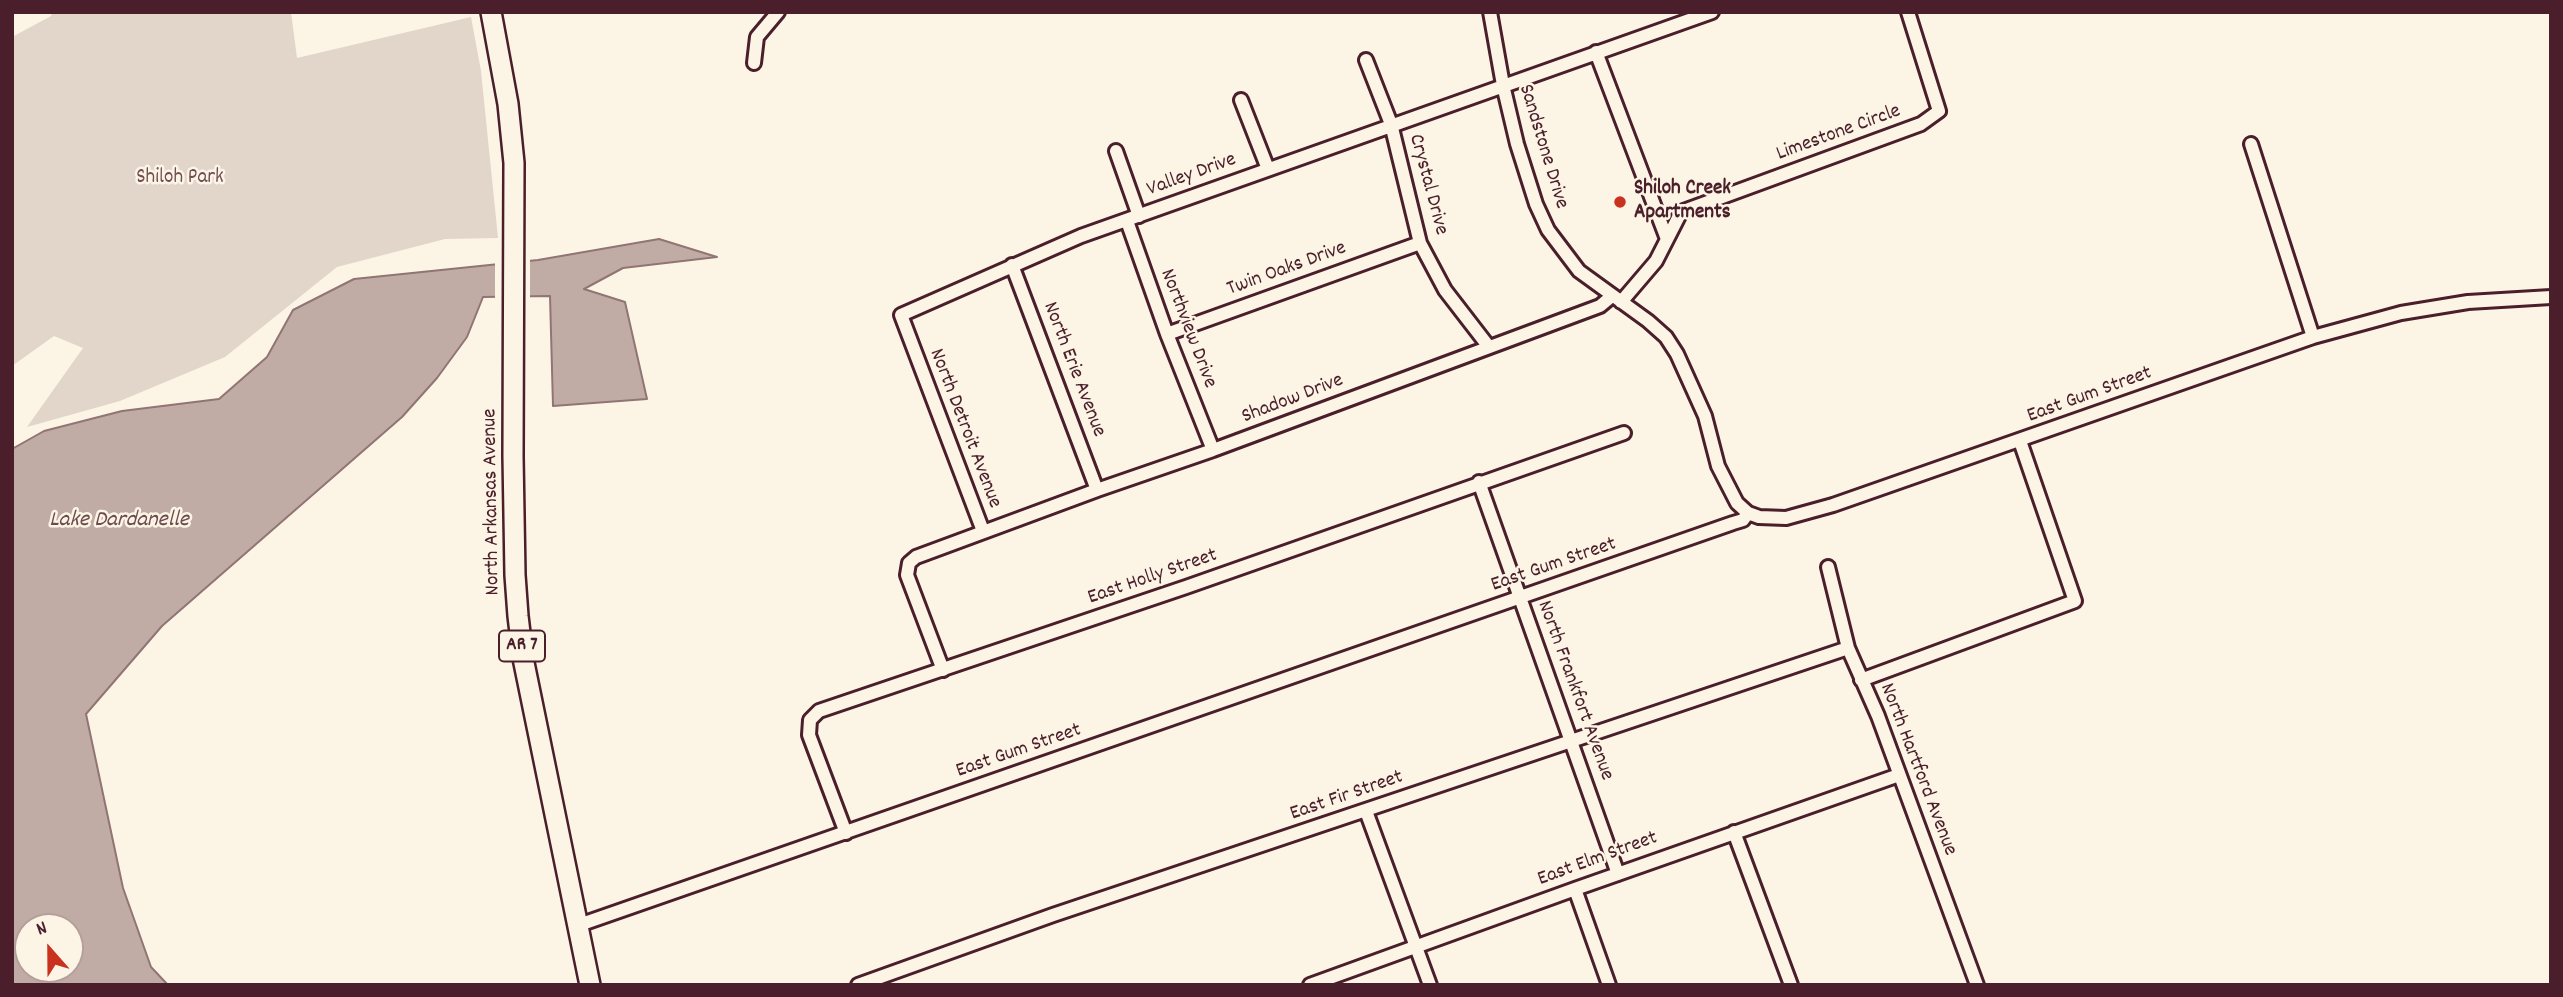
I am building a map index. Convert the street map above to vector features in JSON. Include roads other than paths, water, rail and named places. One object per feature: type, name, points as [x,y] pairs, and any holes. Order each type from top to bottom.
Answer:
[{"type":"main road","name":"North Arkansas Avenue","points":[[491,12],[506,92],[514,163],[513,456],[518,616],[523,658],[590,985]]},
{"type":"street","points":[[754,64],[757,37],[778,12]]},
{"type":"street","name":"Sandstone Drive","points":[[1489,12],[1503,85],[1526,176],[1548,230],[1579,271],[1666,337],[1677,354],[1705,416],[1718,466],[1737,503],[1748,513]]},
{"type":"street","points":[[1503,85],[1712,12]]},
{"type":"street","name":"Limestone Circle","points":[[1617,299],[1656,261],[1681,212],[1921,124],[1940,111],[1908,12]]},
{"type":"street","points":[[1596,52],[1667,239]]},
{"type":"street","name":"Crystal Drive","points":[[1366,60],[1391,124],[1420,243],[1445,290],[1489,347]]},
{"type":"street","name":"Valley Drive","points":[[901,315],[1081,236],[1503,85]]},
{"type":"street","points":[[1241,100],[1268,169]]},
{"type":"street","points":[[2251,144],[2313,337]]},
{"type":"street","name":"Northview Drive","points":[[1116,151],[1167,334],[1213,450]]},
{"type":"street","name":"Twin Oaks Drive","points":[[1167,334],[1420,243]]},
{"type":"street","name":"North Erie Avenue","points":[[1012,265],[1097,489]]},
{"type":"street","name":"East Gum Street","points":[[579,925],[1743,520],[1748,513],[1759,517],[1786,518],[1833,505],[2313,337],[2401,313],[2468,302],[2551,297]]},
{"type":"street","name":"Shadow Drive","points":[[983,531],[1213,450],[1617,299]]},
{"type":"street","name":"North Detroit Avenue","points":[[901,315],[983,531],[916,557],[909,563],[907,575],[943,670]]},
{"type":"street","name":"East Holly Street","points":[[846,833],[809,735],[810,720],[819,711],[1624,433]]},
{"type":"street","points":[[1861,680],[2075,601],[2020,441]]},
{"type":"street","name":"North Frankfort Avenue","points":[[1479,482],[1618,874]]},
{"type":"street","name":"North Hartford Avenue","points":[[1828,567],[1848,648],[1878,716],[1977,985]]},
{"type":"street","name":"East Fir Street","points":[[858,985],[1053,915],[1848,648]]},
{"type":"street","name":"East Elm Street","points":[[1310,985],[1326,982],[1575,888],[1899,775]]},
{"type":"street","points":[[1366,811],[1430,985]]},
{"type":"street","points":[[1734,832],[1791,985]]},
{"type":"street","points":[[1575,888],[1609,985]]},
{"type":"water","name":"Lake Dardanelle","points":[[659,239],[717,257],[623,268],[584,289],[625,302],[647,399],[553,406],[550,296],[483,297],[467,337],[437,378],[402,417],[162,626],[86,714],[123,888],[151,967],[168,985],[12,985],[12,449],[44,431],[122,411],[219,399],[267,357],[293,310],[354,279],[538,260]]},
{"type":"place","name":"Shiloh Creek Apartments","points":[[1620,202]]},
{"type":"park label","name":"Shiloh Park","points":[[180,179]]}]
